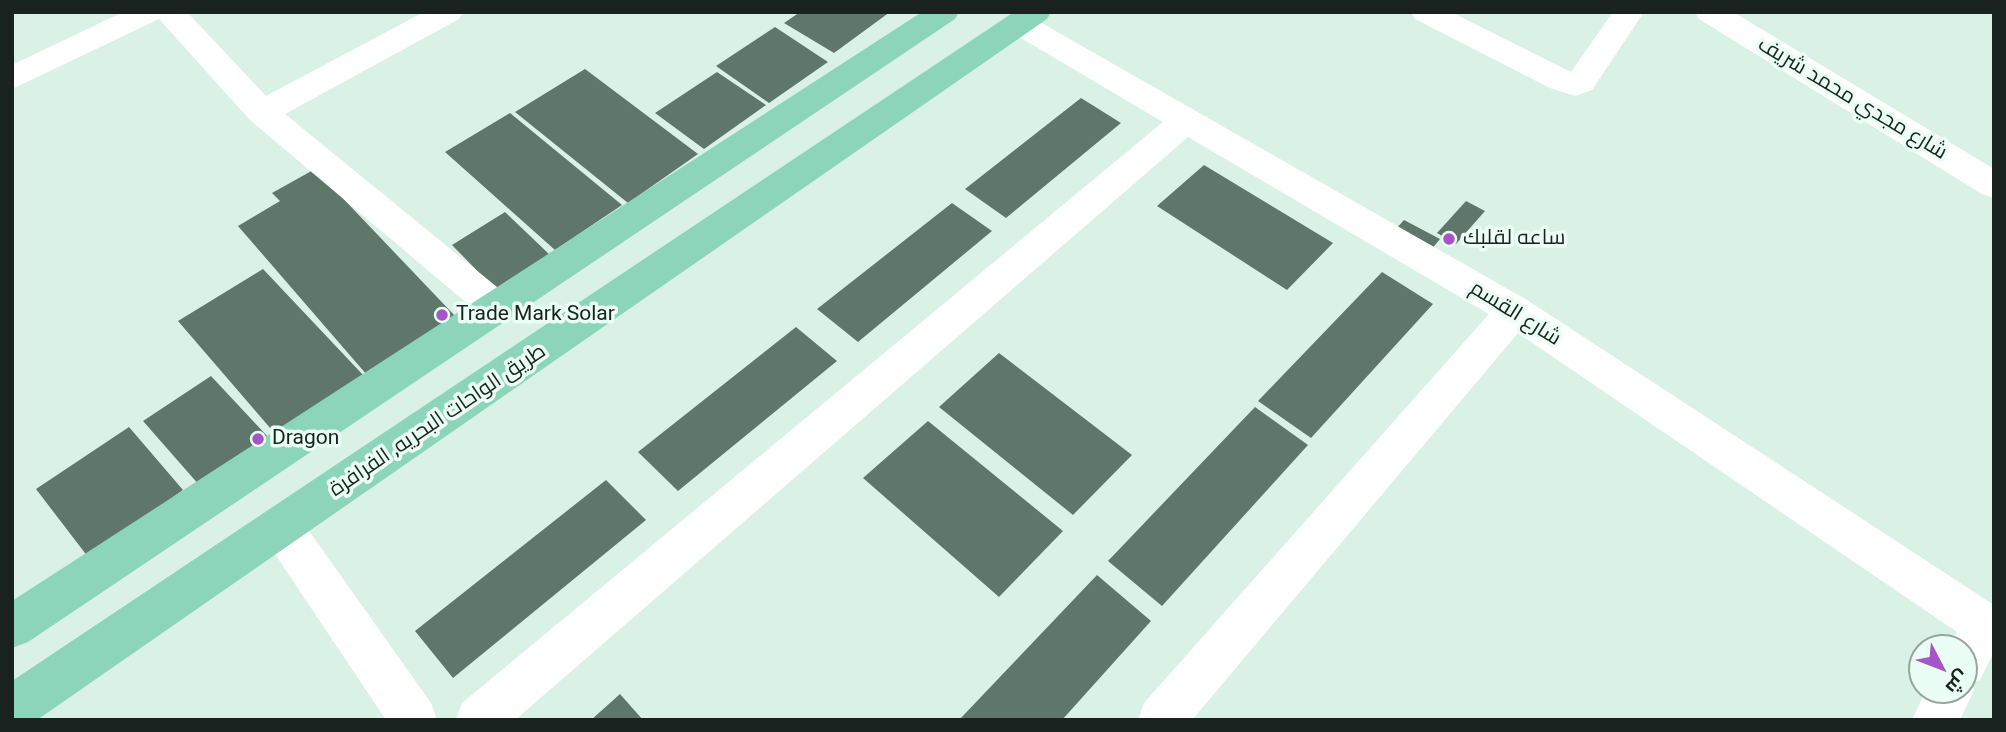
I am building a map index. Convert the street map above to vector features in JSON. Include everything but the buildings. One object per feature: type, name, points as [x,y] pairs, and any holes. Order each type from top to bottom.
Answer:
[{"type":"main road","points":[[12,627],[944,12]]},
{"type":"main road","name":"طريق الواحات البحريه, الفرافرة","points":[[12,709],[282,528],[1028,18]]},
{"type":"street","points":[[12,79],[149,12]]},
{"type":"street","points":[[170,12],[262,112],[495,306]]},
{"type":"street","points":[[262,112],[448,12]]},
{"type":"street","points":[[1426,12],[1574,85],[1581,82],[1629,12]]},
{"type":"street","name":"شارع مجدي محمد شريف","points":[[1710,12],[1994,185]]},
{"type":"street","name":"شارع القسم","points":[[1028,18],[1187,120],[1514,312],[1989,628]]},
{"type":"street","points":[[479,720],[1187,120]]},
{"type":"street","points":[[1161,720],[1514,312]]},
{"type":"street","points":[[282,528],[414,720]]},
{"type":"street","points":[[1978,644],[1989,628]]},
{"type":"street","points":[[1935,720],[1944,704]]},
{"type":"place","name":"ساعه لقلبك","points":[[1449,239]]},
{"type":"place","name":"Trade Mark Solar","points":[[442,315]]},
{"type":"place","name":"Dragon","points":[[258,439]]}]
